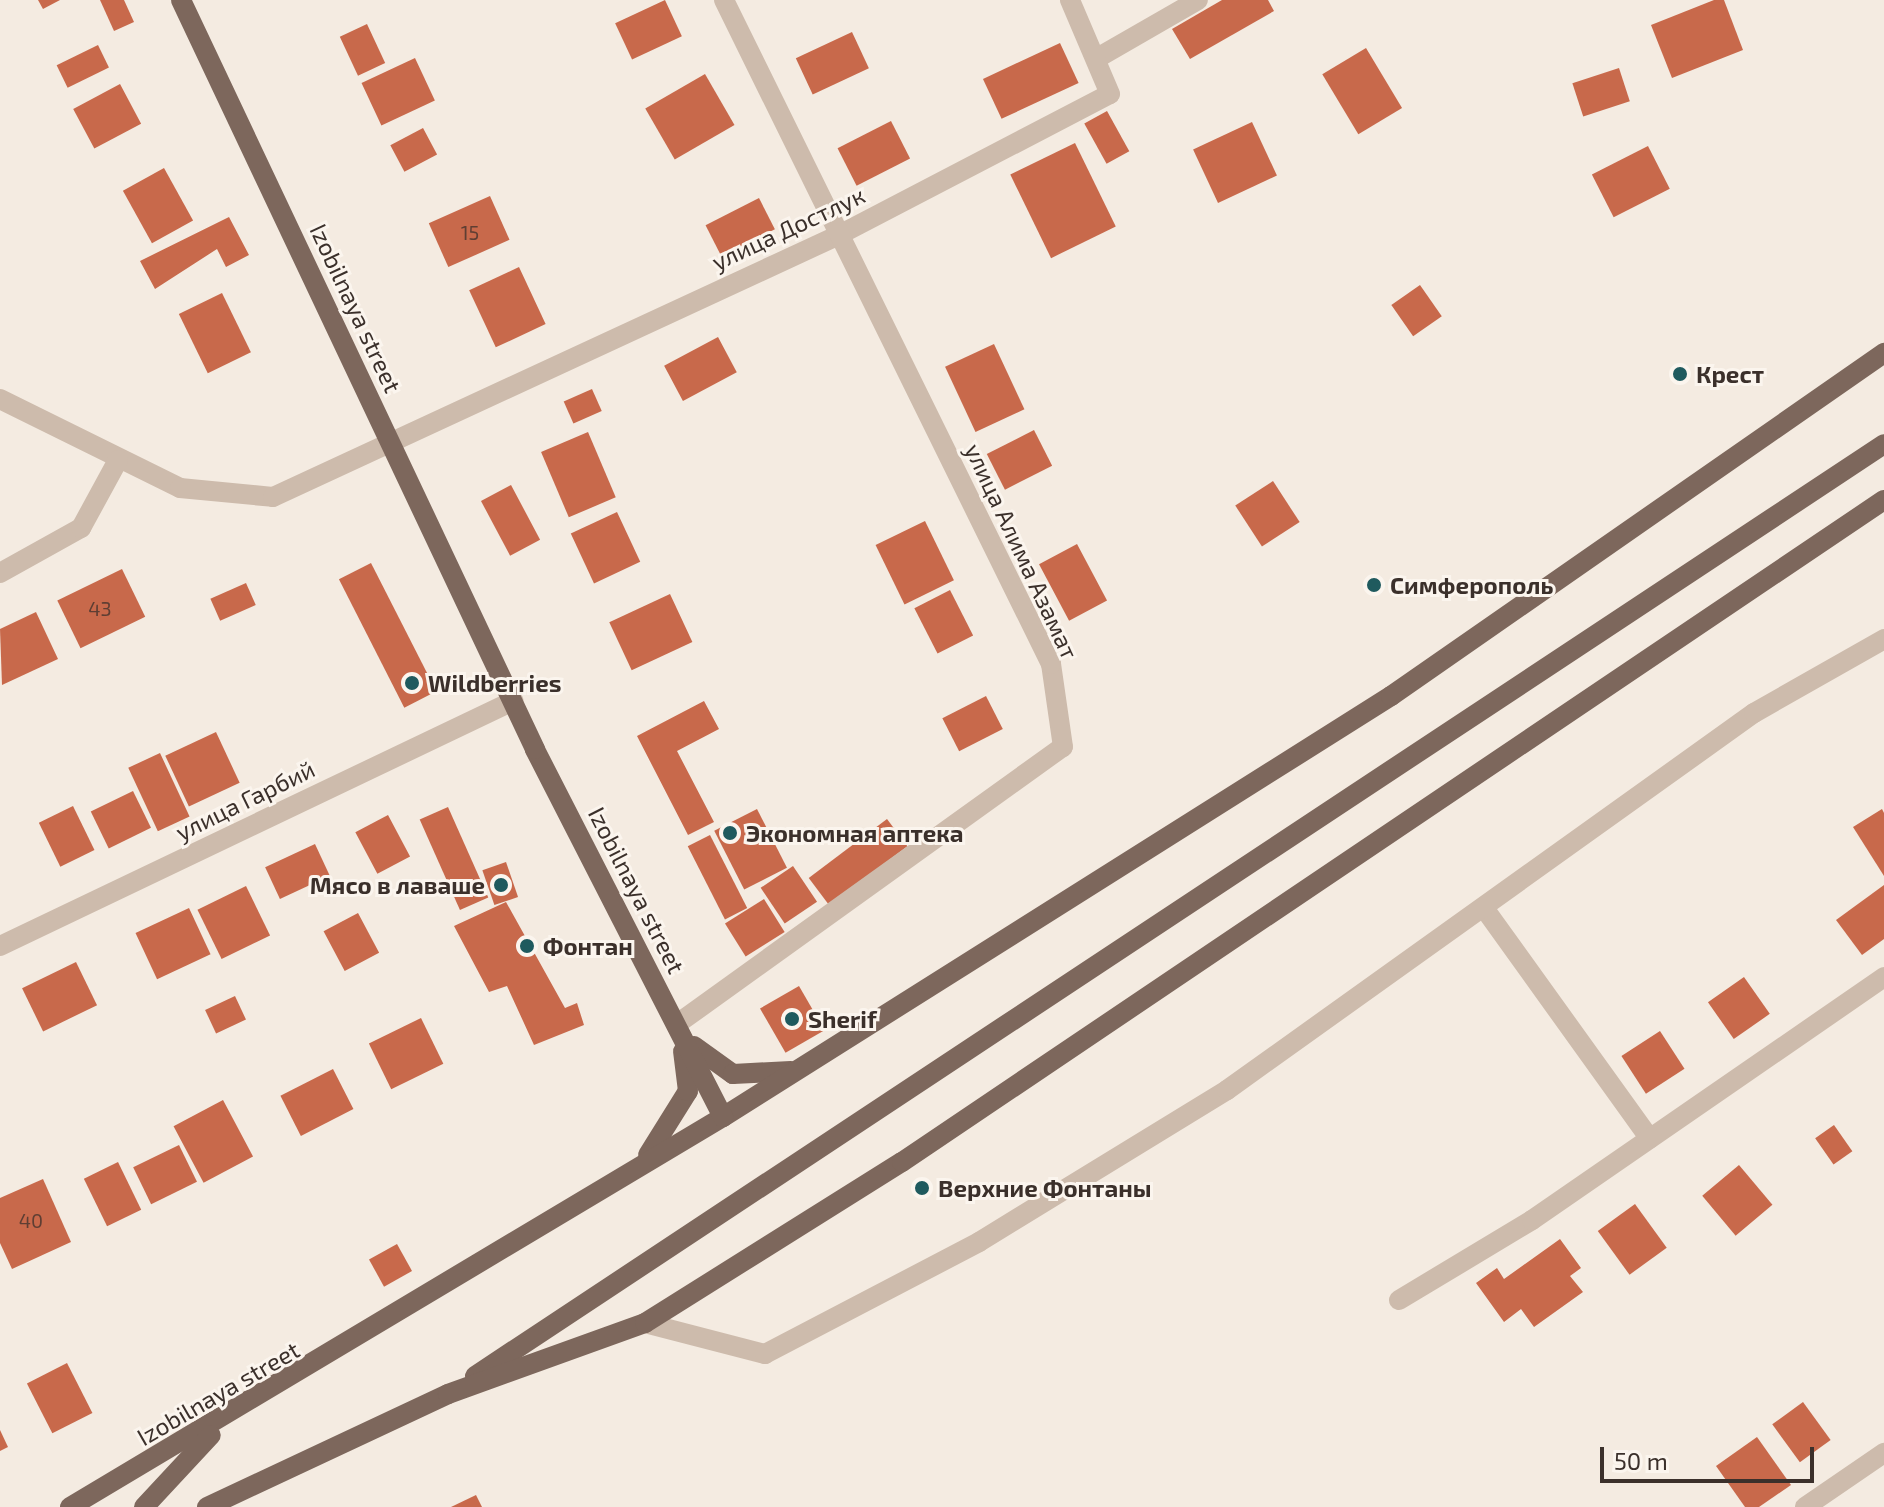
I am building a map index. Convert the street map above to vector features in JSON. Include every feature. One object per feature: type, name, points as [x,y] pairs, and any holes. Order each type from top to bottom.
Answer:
[{"type":"main road","name":"Izobilnaya street","points":[[70,1507],[225,1421],[723,1117],[513,701],[181,0]]},
{"type":"main road","points":[[723,1117],[811,1065],[1391,696],[1884,353]]},
{"type":"main road","points":[[448,1394],[1884,444]]},
{"type":"main road","points":[[207,1507],[448,1394],[645,1323],[902,1162],[1884,500]]},
{"type":"main road","points":[[677,1024],[704,1057],[733,1074],[775,1076],[811,1065]]},
{"type":"main road","points":[[616,1183],[666,1135],[688,1091],[677,1024]]},
{"type":"main road","points":[[144,1507],[225,1421]]},
{"type":"street","name":"улица Алима Азамат","points":[[677,1024],[1063,747],[1051,664],[724,0]]},
{"type":"street","name":"улица Достлук","points":[[0,399],[180,488],[273,497],[390,440],[839,235],[1110,94],[1099,57],[1070,0]]},
{"type":"street","points":[[1099,57],[1198,0]]},
{"type":"street","points":[[0,573],[81,528],[118,460]]},
{"type":"street","points":[[645,1323],[745,1355],[780,1347],[979,1242],[1128,1153],[1484,908],[1754,713],[1884,639]]},
{"type":"street","name":"улица Гарбий","points":[[0,946],[513,701]]},
{"type":"street","points":[[1484,908],[1650,1139]]},
{"type":"street","points":[[1399,1300],[1650,1139],[1884,977]]},
{"type":"street","points":[[1805,1507],[1884,1453]]},
{"type":"building","points":[[38,0],[60,0],[43,9]]},
{"type":"building","points":[[100,0],[124,0],[134,22],[114,31]]},
{"type":"building","points":[[665,0],[682,36],[632,59],[615,23]]},
{"type":"building","points":[[1222,0],[1268,0],[1274,11],[1190,59],[1172,29]]},
{"type":"building","points":[[1714,0],[1724,0],[1743,50],[1672,78],[1651,25]]},
{"type":"building","points":[[367,24],[385,63],[358,76],[340,37]]},
{"type":"building","points":[[852,32],[869,68],[813,94],[796,58]]},
{"type":"building","points":[[1060,43],[1079,83],[1002,119],[983,79]]},
{"type":"building","points":[[98,45],[109,67],[68,88],[57,65]]},
{"type":"building","points":[[1366,48],[1402,108],[1358,134],[1322,74]]},
{"type":"building","points":[[415,58],[435,101],[381,126],[362,83]]},
{"type":"building","points":[[1619,68],[1630,101],[1583,116],[1572,83]]},
{"type":"building","points":[[705,74],[734,125],[675,160],[645,108]]},
{"type":"building","points":[[120,84],[141,124],[94,149],[73,109]]},
{"type":"building","points":[[1107,111],[1129,151],[1107,164],[1084,124]]},
{"type":"building","points":[[891,121],[910,158],[857,186],[838,148]]},
{"type":"building","points":[[1252,122],[1277,175],[1218,203],[1193,149]]},
{"type":"building","points":[[423,128],[437,154],[404,172],[390,145]]},
{"type":"building","points":[[1075,143],[1116,227],[1051,258],[1010,175]]},
{"type":"building","points":[[1648,146],[1670,189],[1614,217],[1592,175]]},
{"type":"building","points":[[164,168],[193,220],[152,243],[123,191]]},
{"type":"building","points":[[490,196],[510,240],[448,267],[429,223]]},
{"type":"building","points":[[759,198],[775,229],[721,256],[706,225]]},
{"type":"building","points":[[229,217],[249,255],[226,267],[217,249],[155,289],[140,261]]},
{"type":"building","points":[[519,267],[546,324],[496,347],[469,290]]},
{"type":"building","points":[[1420,285],[1442,316],[1413,336],[1391,305]]},
{"type":"building","points":[[222,293],[251,352],[208,373],[179,314]]},
{"type":"building","points":[[718,337],[737,372],[683,401],[664,366]]},
{"type":"building","points":[[994,344],[1024,409],[975,432],[945,367]]},
{"type":"building","points":[[592,389],[602,411],[573,424],[564,402]]},
{"type":"building","points":[[1034,430],[1052,466],[1005,490],[987,454]]},
{"type":"building","points":[[588,432],[616,497],[569,517],[541,452]]},
{"type":"building","points":[[1273,481],[1300,522],[1262,547],[1235,506]]},
{"type":"building","points":[[511,485],[540,540],[510,556],[481,501]]},
{"type":"building","points":[[617,512],[640,562],[594,583],[571,534]]},
{"type":"building","points":[[925,521],[954,580],[904,604],[876,545]]},
{"type":"building","points":[[1077,544],[1107,601],[1069,621],[1039,564]]},
{"type":"building","points":[[371,563],[436,691],[404,708],[339,579]]},
{"type":"building","points":[[122,569],[145,617],[81,648],[57,601]]},
{"type":"building","points":[[246,583],[256,605],[220,621],[210,599]]},
{"type":"building","points":[[950,590],[973,635],[938,654],[914,608]]},
{"type":"building","points":[[670,594],[692,642],[632,670],[609,622]]},
{"type":"building","points":[[36,612],[58,659],[2,685],[0,629]]},
{"type":"building","points":[[986,696],[1003,729],[959,751],[942,718]]},
{"type":"building","points":[[704,701],[719,729],[677,751],[714,822],[688,835],[637,736]]},
{"type":"building","points":[[216,732],[240,783],[189,806],[165,756]]},
{"type":"building","points":[[160,753],[190,816],[158,831],[128,768]]},
{"type":"building","points":[[133,791],[151,828],[109,848],[91,812]]},
{"type":"building","points":[[73,806],[94,850],[60,867],[39,823]]},
{"type":"building","points":[[448,807],[488,897],[460,910],[420,820]]},
{"type":"building","points":[[757,809],[787,868],[744,890],[714,831]]},
{"type":"building","points":[[1882,809],[1884,813],[1884,876],[1853,827]]},
{"type":"building","points":[[388,815],[410,856],[377,874],[355,832]]},
{"type":"building","points":[[887,819],[907,846],[829,905],[809,878]]},
{"type":"building","points":[[710,835],[747,908],[725,919],[688,846]]},
{"type":"building","points":[[315,844],[330,876],[280,899],[265,867]]},
{"type":"building","points":[[506,862],[518,897],[494,905],[482,870]]},
{"type":"building","points":[[793,866],[817,902],[785,923],[761,888]]},
{"type":"building","points":[[1884,885],[1884,939],[1862,955],[1836,920]]},
{"type":"building","points":[[246,886],[270,935],[222,959],[197,910]]},
{"type":"building","points":[[764,899],[785,932],[746,956],[725,923]]},
{"type":"building","points":[[506,902],[565,1008],[577,1003],[584,1025],[534,1045],[507,986],[489,992],[454,926]]},
{"type":"building","points":[[189,908],[211,954],[157,979],[136,933]]},
{"type":"building","points":[[358,913],[379,953],[345,971],[324,931]]},
{"type":"building","points":[[76,962],[97,1005],[43,1031],[22,988]]},
{"type":"building","points":[[1744,977],[1770,1014],[1734,1039],[1708,1002]]},
{"type":"building","name":"Sherif","points":[[799,986],[824,1030],[786,1053],[760,1009]]},
{"type":"building","points":[[235,996],[246,1020],[216,1034],[205,1010]]},
{"type":"building","points":[[421,1018],[443,1064],[391,1089],[369,1043]]},
{"type":"building","points":[[1660,1031],[1685,1069],[1646,1094],[1621,1056]]},
{"type":"building","points":[[333,1069],[353,1109],[301,1136],[280,1096]]},
{"type":"building","points":[[223,1100],[253,1157],[204,1183],[174,1126]]},
{"type":"building","points":[[1834,1125],[1852,1151],[1834,1164],[1815,1138]]},
{"type":"building","points":[[179,1145],[197,1182],[151,1204],[133,1167]]},
{"type":"building","points":[[118,1162],[141,1210],[107,1226],[84,1179]]},
{"type":"building","points":[[1739,1165],[1772,1205],[1736,1236],[1702,1196]]},
{"type":"building","points":[[43,1179],[71,1242],[12,1269],[0,1243],[0,1198]]},
{"type":"building","points":[[1635,1204],[1667,1248],[1630,1275],[1598,1231]]},
{"type":"building","points":[[1560,1239],[1581,1268],[1570,1276],[1583,1292],[1534,1327],[1521,1309],[1504,1322],[1476,1283],[1497,1268],[1504,1279]]},
{"type":"building","points":[[397,1244],[412,1271],[384,1287],[369,1260]]},
{"type":"building","points":[[67,1363],[92,1413],[52,1433],[27,1383]]},
{"type":"building","points":[[1803,1402],[1831,1440],[1800,1462],[1772,1424]]},
{"type":"building","points":[[0,1430],[8,1447],[0,1451]]},
{"type":"building","points":[[1757,1437],[1791,1485],[1759,1507],[1745,1507],[1716,1466]]},
{"type":"building","points":[[476,1495],[482,1507],[451,1507]]},
{"type":"place","name":"Крест","points":[[1680,374]]},
{"type":"place","name":"Симферополь","points":[[1374,585]]},
{"type":"place","name":"Wildberries","points":[[412,683]]},
{"type":"place","name":"Экономная аптека","points":[[730,833]]},
{"type":"place","name":"Мясо в лаваше","points":[[501,885]]},
{"type":"place","name":"Фонтан","points":[[527,946]]},
{"type":"place","name":"Sherif","points":[[792,1019]]},
{"type":"place","name":"Верхние Фонтаны","points":[[922,1188]]}]
